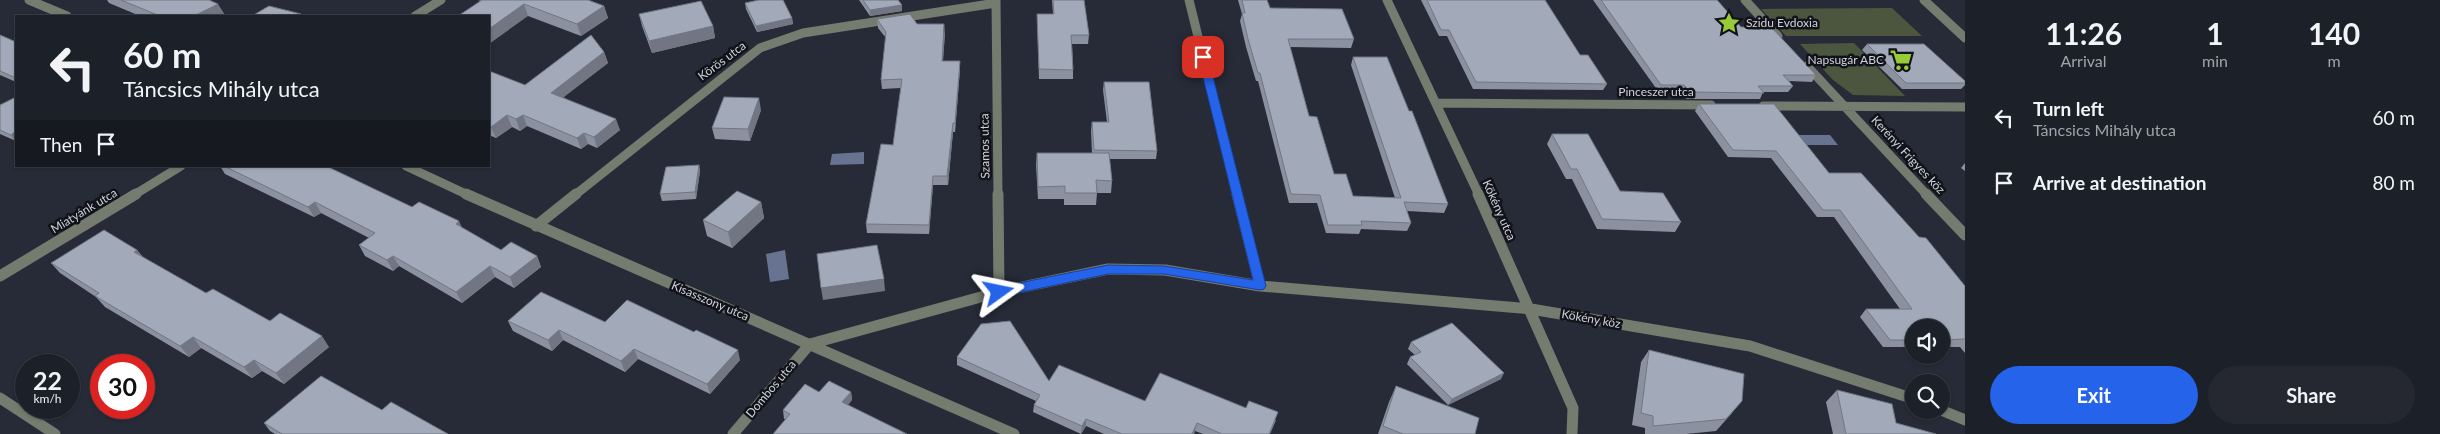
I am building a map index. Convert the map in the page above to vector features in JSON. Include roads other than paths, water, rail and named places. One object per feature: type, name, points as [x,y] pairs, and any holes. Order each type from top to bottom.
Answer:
[{"type":"street","points":[[29,0],[65,15]]},
{"type":"street","points":[[417,15],[441,0]]},
{"type":"street","points":[[1189,0],[1260,286]]},
{"type":"street","name":"Kökény utca","points":[[1387,0],[1437,103],[1531,309],[1573,408],[1572,434]]},
{"type":"street","points":[[1745,0],[1786,44]]},
{"type":"street","points":[[1924,0],[1965,38]]},
{"type":"street","name":"Körös utca","points":[[536,226],[736,65],[760,48],[803,33],[996,1]]},
{"type":"street","name":"Szamos utca","points":[[996,1],[999,292]]},
{"type":"street","name":"Kerényi Frigyes köz","points":[[1798,57],[1965,235]]},
{"type":"street","name":"Pinceszer utca","points":[[1437,103],[1726,105]]},
{"type":"street","points":[[1756,106],[1965,107]]},
{"type":"street","name":"Miatyánk utca","points":[[0,276],[179,167]]},
{"type":"street","name":"Kisasszony utca","points":[[408,167],[536,226],[1014,434]]},
{"type":"street","name":"Kökény köz","points":[[810,344],[999,292],[1108,269],[1164,270],[1260,286],[1531,309],[1750,346],[1905,396]]},
{"type":"street","name":"Dombos utca","points":[[733,434],[810,344]]},
{"type":"street","points":[[0,398],[55,434]]},
{"type":"street","points":[[1950,414],[1965,420]]},
{"type":"water","points":[[1798,135],[1830,135],[1838,145],[1807,145]]},
{"type":"water","points":[[864,152],[864,164],[830,165],[832,154]]},
{"type":"water","points":[[785,250],[789,279],[770,282],[766,254]]},
{"type":"place","name":"Szidu Evdoxia","points":[[1729,23]]},
{"type":"place","name":"Napsugár ABC","points":[[1901,60]]}]
